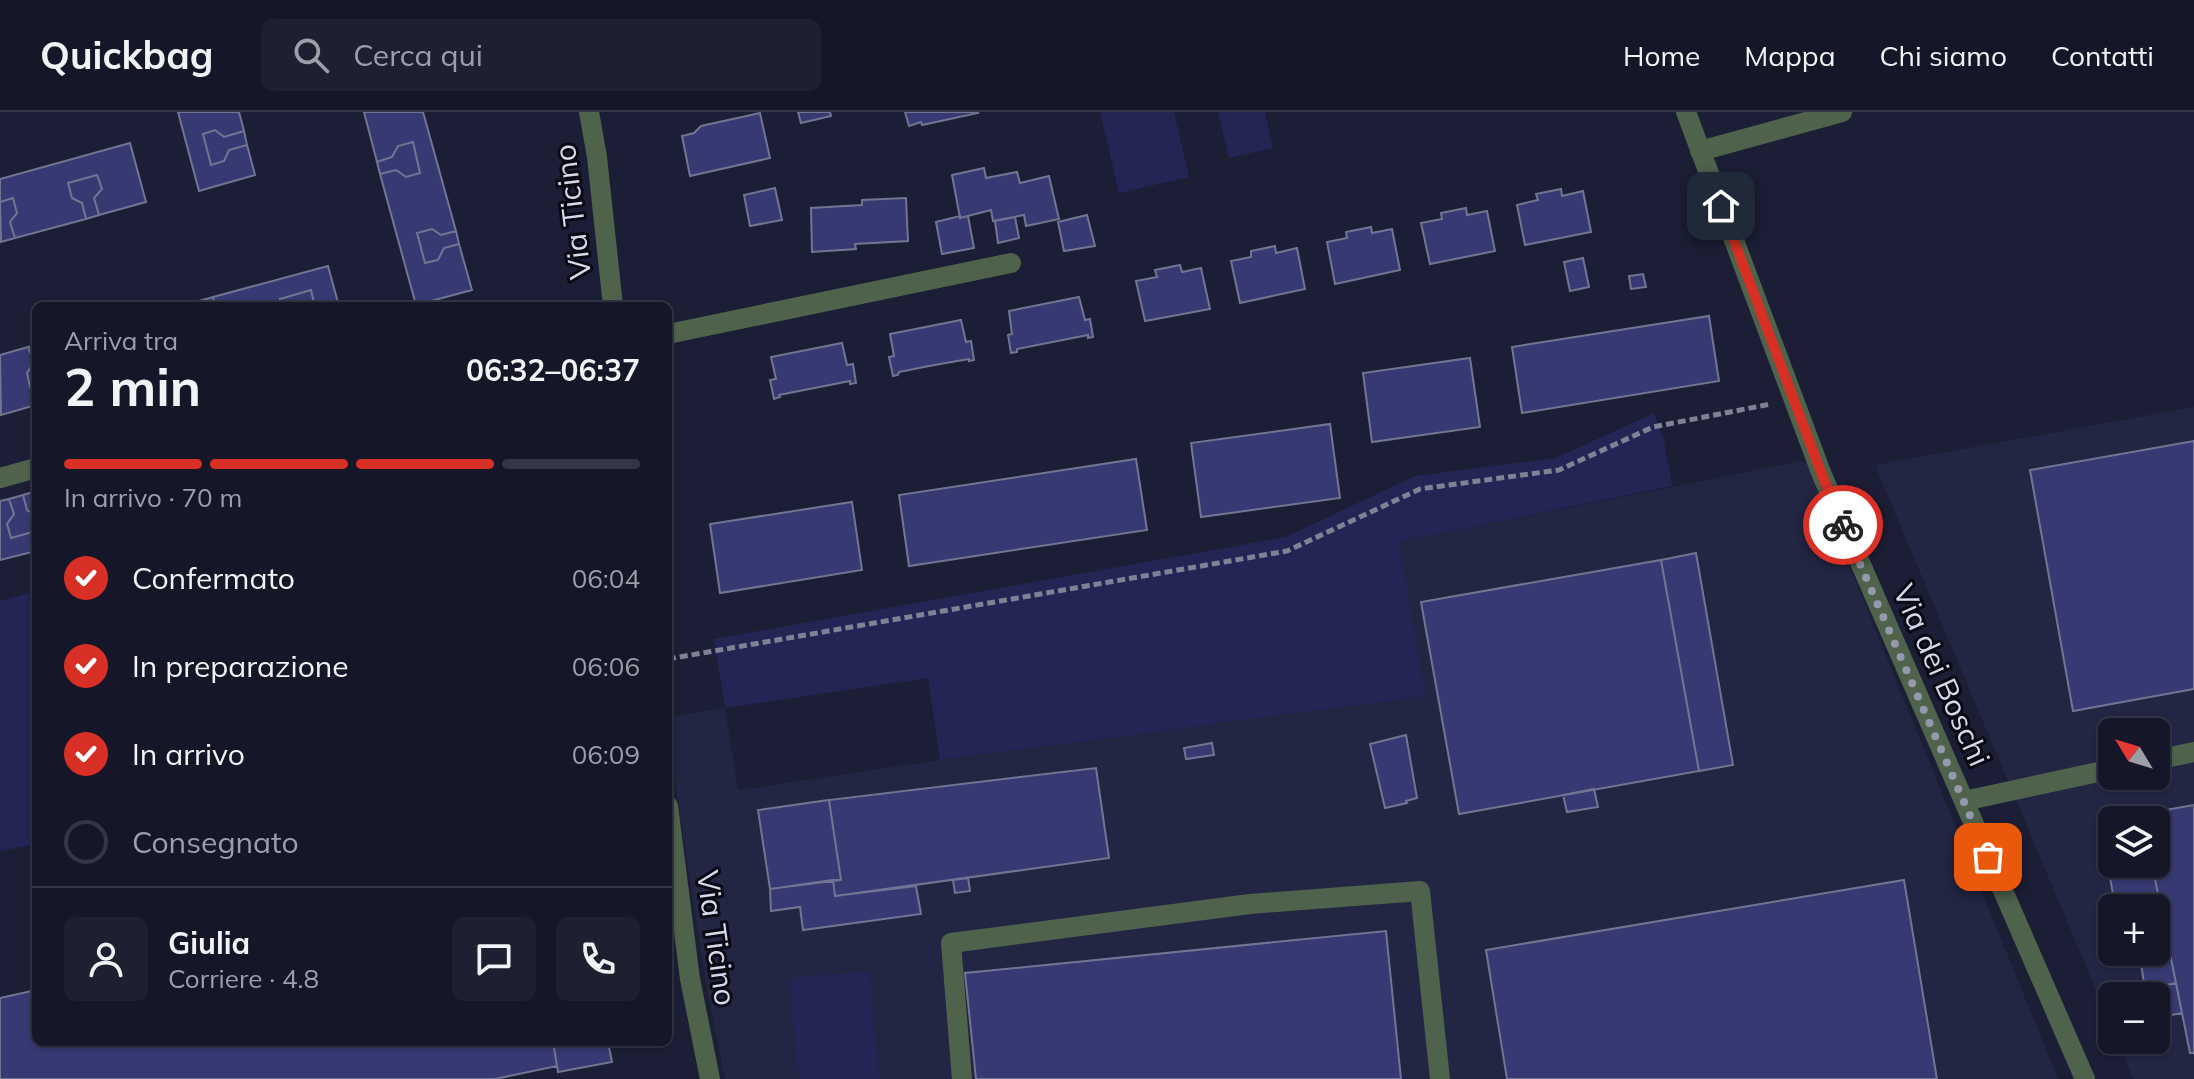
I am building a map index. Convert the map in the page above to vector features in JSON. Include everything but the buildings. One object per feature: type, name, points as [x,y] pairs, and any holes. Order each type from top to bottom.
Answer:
[{"type":"street","name":"Via Ticino","points":[[589,112],[613,302]]},
{"type":"street","name":"Via dei Boschi","points":[[1686,112],[1822,475],[2085,1079]]},
{"type":"street","points":[[1700,151],[1842,112]]},
{"type":"street","points":[[672,333],[1011,263]]},
{"type":"street","points":[[0,478],[32,469]]},
{"type":"street","points":[[2170,757],[2194,752]]},
{"type":"street","points":[[1964,801],[2098,772]]},
{"type":"street","name":"Via Ticino","points":[[672,837],[690,979],[710,1079]]},
{"type":"street","points":[[962,1079],[951,943],[1250,904],[1420,891],[1440,1079]]},
{"type":"path","points":[[672,658],[1287,551],[1420,489],[1559,470],[1653,427],[1793,399]]},
{"type":"shaded area","points":[[1100,112],[1174,112],[1189,177],[1119,193]]},
{"type":"shaded area","points":[[1218,112],[1265,112],[1273,148],[1229,158]]},
{"type":"shaded area","points":[[2194,407],[2194,1079],[2133,1079],[2123,1054],[2170,1054],[2170,982],[2098,982],[2098,995],[1875,465]]},
{"type":"shaded area","points":[[1654,413],[1664,441],[1672,486],[1399,542],[1425,696],[940,760],[928,678],[725,708],[714,639],[1286,537],[1415,476],[1556,458]]},
{"type":"shaded area","points":[[1801,461],[1808,464],[2058,1079],[725,1079],[705,979],[672,763],[672,716],[725,708],[738,790],[1424,696],[1399,542]]},
{"type":"shaded area","points":[[32,592],[32,845],[0,851],[0,601]]},
{"type":"shaded area","points":[[869,971],[879,1079],[799,1079],[789,978]]},
{"type":"way so far","points":[[1843,525],[1988,857]]},
{"type":"route","points":[[1721,206],[1843,525]]}]
